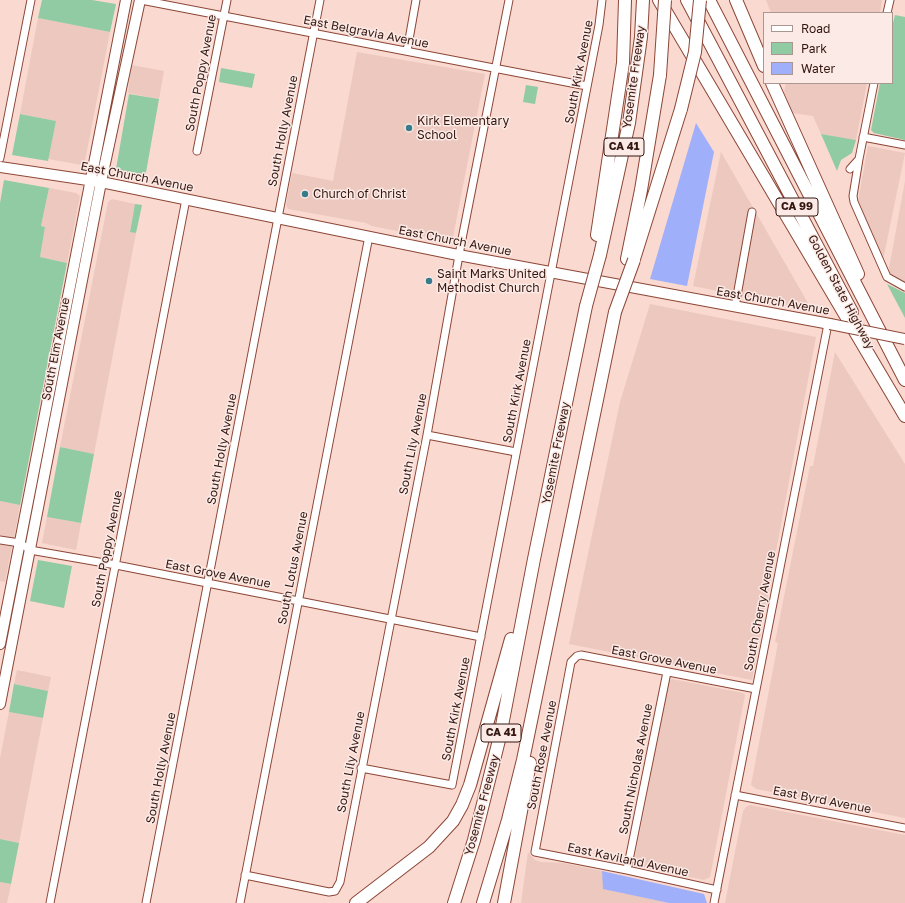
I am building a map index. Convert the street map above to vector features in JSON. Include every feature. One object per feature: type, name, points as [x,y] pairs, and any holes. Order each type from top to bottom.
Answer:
[{"type":"highway","points":[[597,254],[623,63],[625,0]]},
{"type":"highway","name":"Yosemite Freeway","points":[[454,903],[474,840],[500,736],[534,559],[586,306],[629,123],[641,37],[643,0]]},
{"type":"highway","points":[[659,0],[905,415]]},
{"type":"highway","name":"Yosemite Freeway","points":[[483,903],[508,820],[555,608],[615,312],[630,259],[660,75],[665,0]]},
{"type":"highway","name":"Golden State Highway","points":[[687,0],[905,415]]},
{"type":"highway","points":[[630,259],[681,109],[695,52],[700,0]]},
{"type":"highway","name":"Golden State Highway","points":[[709,0],[905,380]]},
{"type":"highway","points":[[736,0],[763,64]]},
{"type":"highway","points":[[772,84],[864,288],[905,368]]},
{"type":"highway","points":[[356,903],[429,847],[443,834],[462,805],[478,757],[534,559]]},
{"type":"highway","points":[[504,903],[545,682],[555,608]]},
{"type":"main road","name":"South Elm Avenue","points":[[0,644],[90,180],[104,123],[126,0]]},
{"type":"main road","name":"South Elm Avenue","points":[[0,704],[101,182],[141,0]]},
{"type":"main road","name":"East Church Avenue","points":[[0,167],[101,182],[551,273],[905,338]]},
{"type":"street","points":[[0,158],[31,0]]},
{"type":"street","name":"East Belgravia Avenue","points":[[141,0],[587,86]]},
{"type":"street","name":"South Poppy Avenue","points":[[197,151],[227,0]]},
{"type":"street","name":"South Holly Avenue","points":[[146,903],[320,0]]},
{"type":"street","points":[[407,51],[416,0]]},
{"type":"street","name":"South Lily Avenue","points":[[245,876],[322,891],[335,891],[340,882],[427,435],[459,255],[509,0]]},
{"type":"street","name":"South Kirk Avenue","points":[[361,768],[452,785],[600,25],[602,0]]},
{"type":"street","points":[[887,12],[890,0]]},
{"type":"street","points":[[874,84],[853,196],[854,202],[887,277],[905,287]]},
{"type":"street","points":[[863,138],[905,145]]},
{"type":"street","points":[[850,169],[859,159]]},
{"type":"street","name":"South Poppy Avenue","points":[[50,903],[186,199]]},
{"type":"street","points":[[735,307],[752,212]]},
{"type":"street","name":"South Lotus Avenue","points":[[240,903],[369,236]]},
{"type":"street","name":"South Cherry Avenue","points":[[714,903],[829,324]]},
{"type":"street","points":[[427,435],[516,452]]},
{"type":"street","name":"East Grove Avenue","points":[[0,540],[20,543],[30,550],[116,565],[481,637]]},
{"type":"street","name":"East Grove Avenue","points":[[571,662],[577,656],[581,655],[756,689]]},
{"type":"street","name":"South Rose Avenue","points":[[535,852],[571,662]]},
{"type":"street","name":"South Nicholas Avenue","points":[[627,870],[667,672]]},
{"type":"street","name":"East Byrd Avenue","points":[[735,794],[905,828]]},
{"type":"street","name":"East Kaviland Avenue","points":[[535,852],[717,890]]},
{"type":"shaded area","points":[[766,0],[882,0],[880,12],[771,12]]},
{"type":"shaded area","points":[[38,18],[110,32],[85,161],[82,165],[48,159],[56,121],[20,114]]},
{"type":"shaded area","name":"Kirk Elementary School","points":[[357,52],[485,74],[452,242],[372,226],[366,223],[288,209],[286,205],[292,173],[333,181]]},
{"type":"shaded area","points":[[131,65],[164,71],[159,99],[128,93]]},
{"type":"shaded area","points":[[786,84],[867,84],[856,140],[821,134],[813,116],[792,113],[784,92]]},
{"type":"shaded area","points":[[868,146],[905,153],[883,260],[858,201]]},
{"type":"shaded area","points":[[721,152],[812,310],[693,286]]},
{"type":"shaded area","points":[[905,181],[905,284],[888,274]]},
{"type":"shaded area","points":[[49,188],[76,193],[80,196],[67,263],[40,257],[45,227],[41,226]]},
{"type":"shaded area","points":[[112,199],[135,204],[130,231],[136,233],[94,454],[60,447],[108,202]]},
{"type":"shaded area","points":[[650,304],[816,337],[752,680],[569,644],[620,402]]},
{"type":"shaded area","points":[[835,352],[905,464],[905,818],[756,789],[751,785],[778,643],[775,642],[810,466],[813,466]]},
{"type":"shaded area","points":[[0,501],[20,505],[14,538],[0,535]]},
{"type":"shaded area","points":[[47,517],[81,523],[76,550],[42,543]]},
{"type":"shaded area","points":[[0,544],[12,546],[5,582],[0,581]]},
{"type":"shaded area","points":[[17,670],[51,677],[48,691],[14,684]]},
{"type":"shaded area","points":[[672,679],[743,693],[745,695],[710,877],[704,880],[636,865],[634,862],[669,681]]},
{"type":"shaded area","points":[[9,712],[43,718],[19,843],[0,839],[0,758]]},
{"type":"shaded area","points":[[750,805],[905,835],[905,903],[725,903],[743,811]]},
{"type":"shaded area","points":[[528,852],[535,860],[541,862],[564,863],[602,871],[604,889],[669,903],[521,903]]},
{"type":"shaded area","points":[[0,882],[11,884],[7,903],[0,903]]},
{"type":"green space","points":[[42,0],[92,0],[116,4],[110,32],[38,18]]},
{"type":"green space","points":[[895,15],[905,17],[905,140],[874,133],[871,130],[880,84],[893,84],[893,23]]},
{"type":"green space","points":[[221,68],[255,74],[252,88],[219,82]]},
{"type":"green space","points":[[526,85],[538,87],[535,104],[523,102]]},
{"type":"green space","points":[[129,94],[159,99],[145,178],[119,173],[116,169]]},
{"type":"green space","points":[[20,114],[56,121],[48,161],[12,155]]},
{"type":"green space","points":[[821,134],[856,140],[852,153],[841,160],[837,171]]},
{"type":"green space","points":[[4,180],[49,188],[41,226],[45,227],[40,257],[67,263],[20,505],[0,501],[0,203]]},
{"type":"green space","points":[[135,204],[142,205],[136,233],[130,232]]},
{"type":"green space","points":[[887,284],[905,293],[905,318]]},
{"type":"green space","points":[[60,447],[94,454],[81,523],[47,517]]},
{"type":"green space","points":[[38,560],[72,566],[64,608],[30,601]]},
{"type":"green space","points":[[14,684],[48,691],[43,718],[9,712]]},
{"type":"green space","points":[[0,839],[19,843],[11,884],[0,882]]},
{"type":"water","points":[[696,123],[714,152],[687,286],[650,279]]},
{"type":"water","points":[[602,871],[704,894],[707,903],[669,903],[603,889]]},
{"type":"place","name":"Kirk Elementary School","points":[[409,128]]},
{"type":"place","name":"Church of Christ","points":[[305,194]]},
{"type":"place","name":"Saint Marks United Methodist Church","points":[[429,281]]}]
